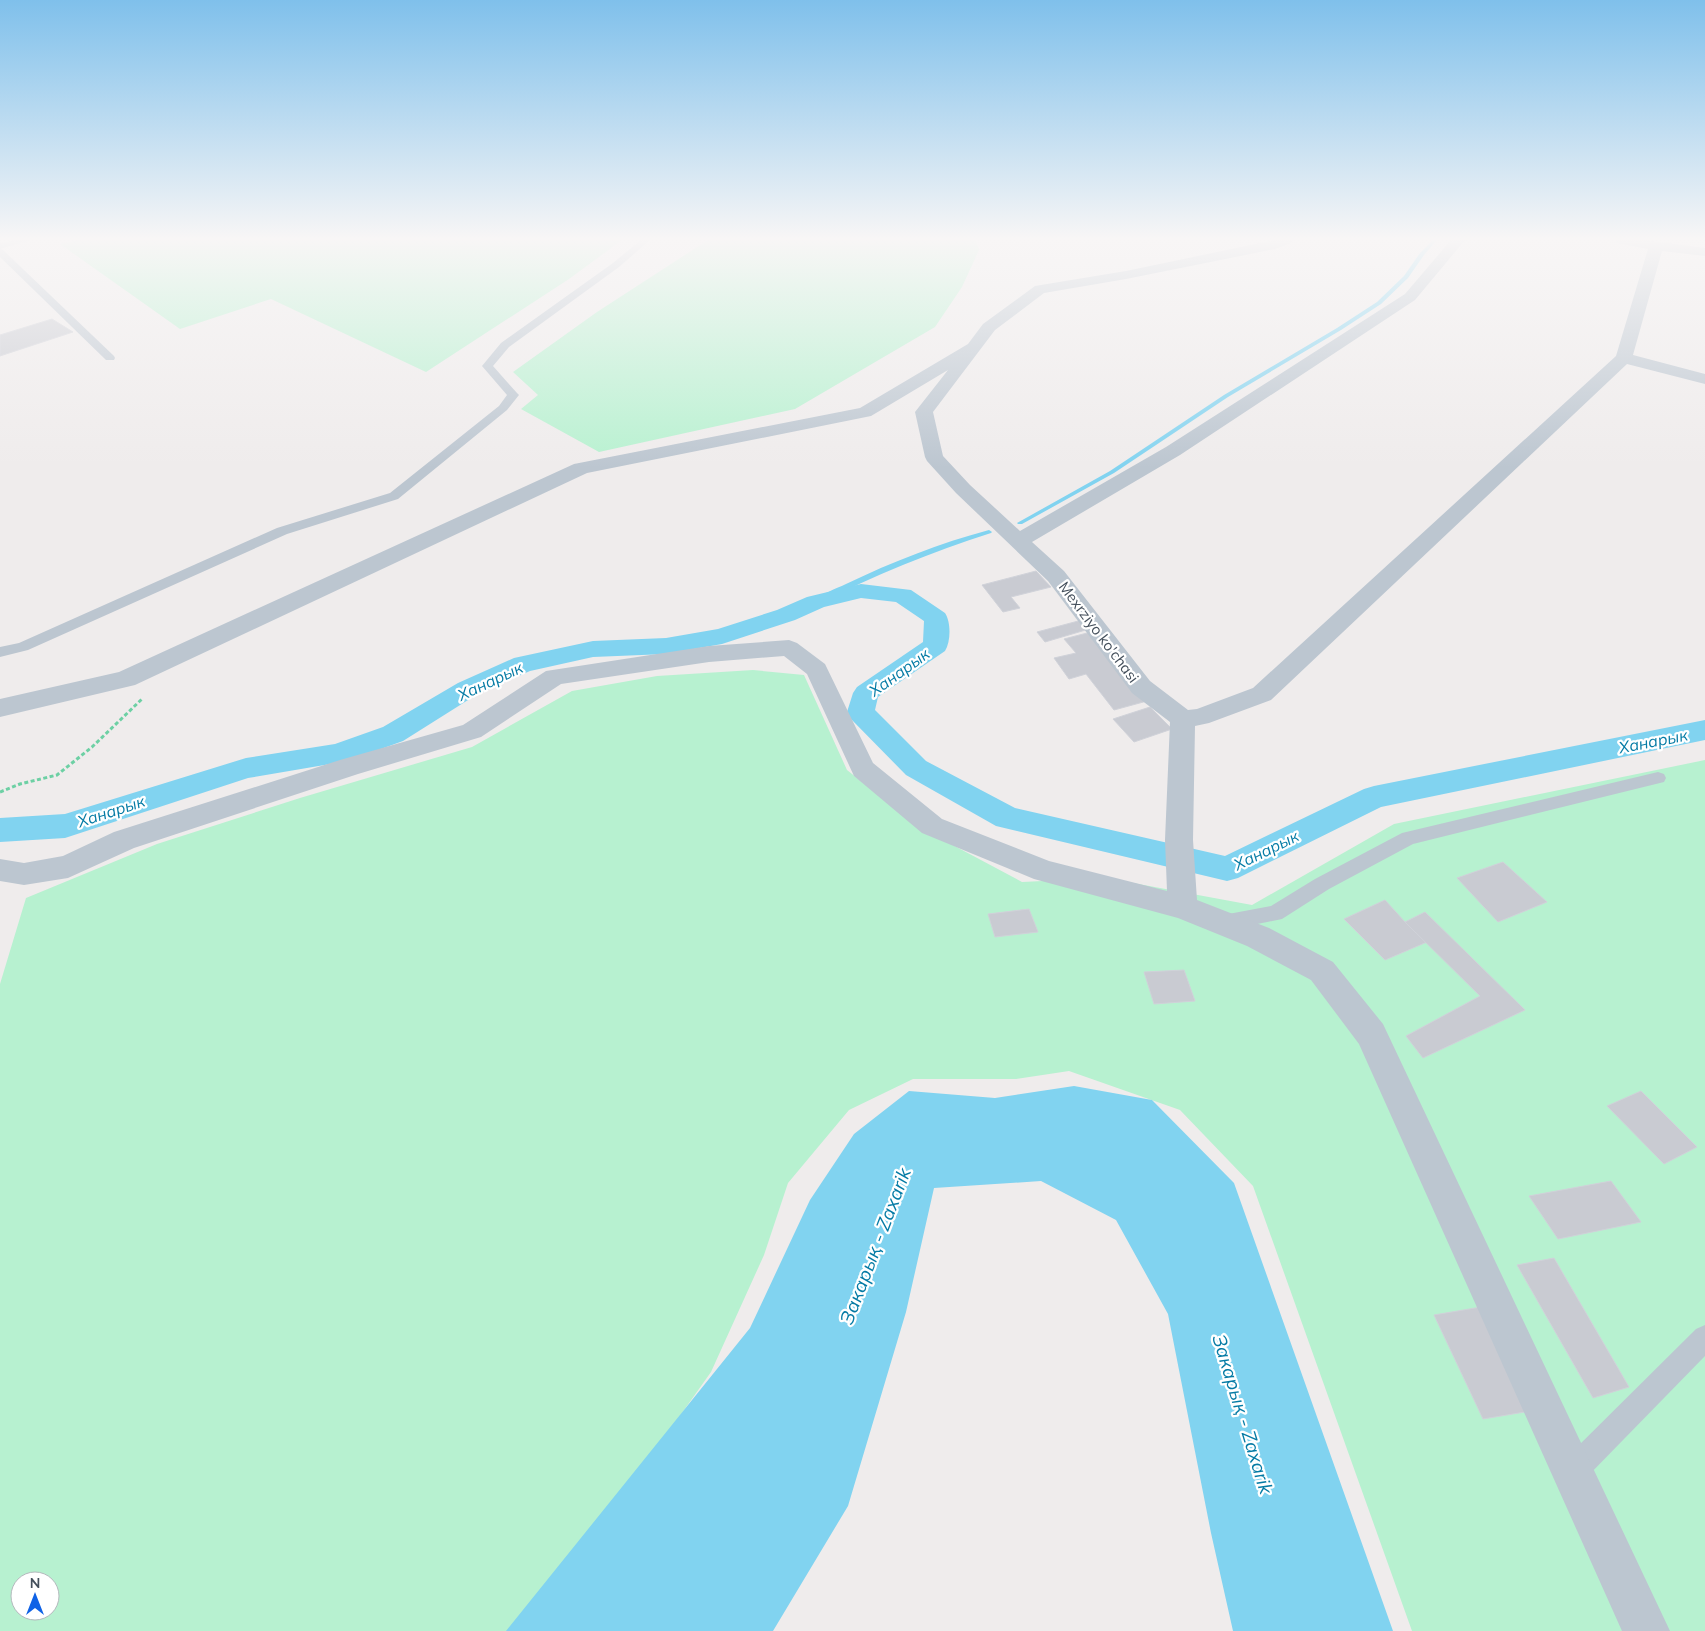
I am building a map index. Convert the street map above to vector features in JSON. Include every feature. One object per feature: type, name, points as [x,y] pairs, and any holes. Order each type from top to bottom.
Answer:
[{"type":"street","points":[[0,708],[126,679],[581,468],[865,412],[977,345],[989,327],[1004,316]]},
{"type":"street","points":[[1020,540],[1173,451],[1381,316]]},
{"type":"street","points":[[1183,907],[1179,840],[1183,718],[1200,717],[1262,694],[1624,358],[1636,316]]},
{"type":"street","name":"Mexrziyo ko'chasi","points":[[977,345],[924,412],[934,457],[963,489],[1020,540],[1056,576],[1141,687],[1183,718]]},
{"type":"street","points":[[1624,358],[1705,378]]},
{"type":"street","points":[[0,870],[24,874],[68,867],[124,840],[348,767],[472,731],[555,677],[709,654],[789,648],[816,670],[863,769],[932,826],[1044,871],[1183,907],[1258,937],[1322,971],[1371,1034],[1646,1631]]},
{"type":"lane","points":[[67,316],[110,358]]},
{"type":"lane","points":[[0,652],[23,647],[282,531],[394,496],[503,408],[514,395],[488,366],[505,345],[545,316]]},
{"type":"lane","points":[[1223,923],[1275,913],[1322,884],[1408,838],[1658,778]]},
{"type":"lane","points":[[1573,1471],[1705,1338]]},
{"type":"path","points":[[0,792],[20,784],[56,775],[92,747],[143,699]]},
{"type":"green space","points":[[162,316],[219,316],[180,329]]},
{"type":"green space","points":[[307,316],[512,316],[426,372]]},
{"type":"green space","points":[[591,316],[942,316],[935,327],[795,409],[599,452],[521,409],[538,395],[513,372]]},
{"type":"green space","points":[[753,670],[804,675],[847,770],[917,826],[1022,882],[1106,878],[1252,905],[1394,824],[1705,760],[1705,1631],[1412,1631],[1253,1186],[1180,1110],[1069,1071],[1016,1079],[913,1079],[849,1110],[788,1183],[764,1255],[711,1372],[672,1427],[513,1631],[0,1631],[0,984],[26,898],[157,844],[300,798],[472,747],[572,691],[657,676]]},
{"type":"water","name":"Закарық - Zaxarik","points":[[1074,1086],[1152,1100],[1234,1183],[1393,1631],[1233,1631],[1211,1533],[1168,1314],[1116,1220],[1041,1181],[934,1188],[906,1312],[848,1506],[773,1631],[506,1631],[750,1328],[810,1200],[854,1134],[909,1091],[995,1098]]},
{"type":"building","points":[[52,319],[73,332],[0,356],[0,335]]},
{"type":"building","points":[[1036,571],[1051,587],[1011,597],[1020,608],[1003,612],[982,585]]},
{"type":"building","points":[[1082,620],[1089,629],[1045,642],[1037,632]]},
{"type":"building","points":[[1091,632],[1147,701],[1114,710],[1086,674],[1069,679],[1054,658],[1076,653],[1064,639]]},
{"type":"building","points":[[1150,707],[1172,729],[1134,742],[1113,719]]},
{"type":"building","points":[[1503,862],[1547,902],[1498,922],[1457,878]]},
{"type":"building","points":[[1385,900],[1427,942],[1385,960],[1344,919]]},
{"type":"building","points":[[1029,909],[1038,932],[995,937],[988,914]]},
{"type":"building","points":[[1425,912],[1525,1010],[1423,1058],[1406,1036],[1480,996],[1405,922]]},
{"type":"building","points":[[1184,970],[1195,1001],[1154,1004],[1144,972]]},
{"type":"building","points":[[1641,1091],[1697,1147],[1664,1164],[1607,1106]]},
{"type":"building","points":[[1611,1181],[1641,1222],[1558,1239],[1529,1196]]},
{"type":"building","points":[[1554,1258],[1629,1387],[1593,1398],[1517,1265]]},
{"type":"building","points":[[1481,1307],[1531,1411],[1483,1419],[1434,1315]]},
{"type":"waterway","points":[[1020,523],[1112,472],[1226,396],[1359,316]]},
{"type":"waterway","points":[[816,602],[901,562],[989,532]]},
{"type":"waterway","name":"Ханарык","points":[[0,830],[65,826],[246,768],[338,754],[393,734],[467,689],[523,664],[593,649],[666,646],[722,636],[786,615],[816,602],[861,591],[902,595],[936,618],[936,645],[866,693],[861,712],[916,768],[1007,818],[1227,869],[1374,797],[1705,730]]}]
